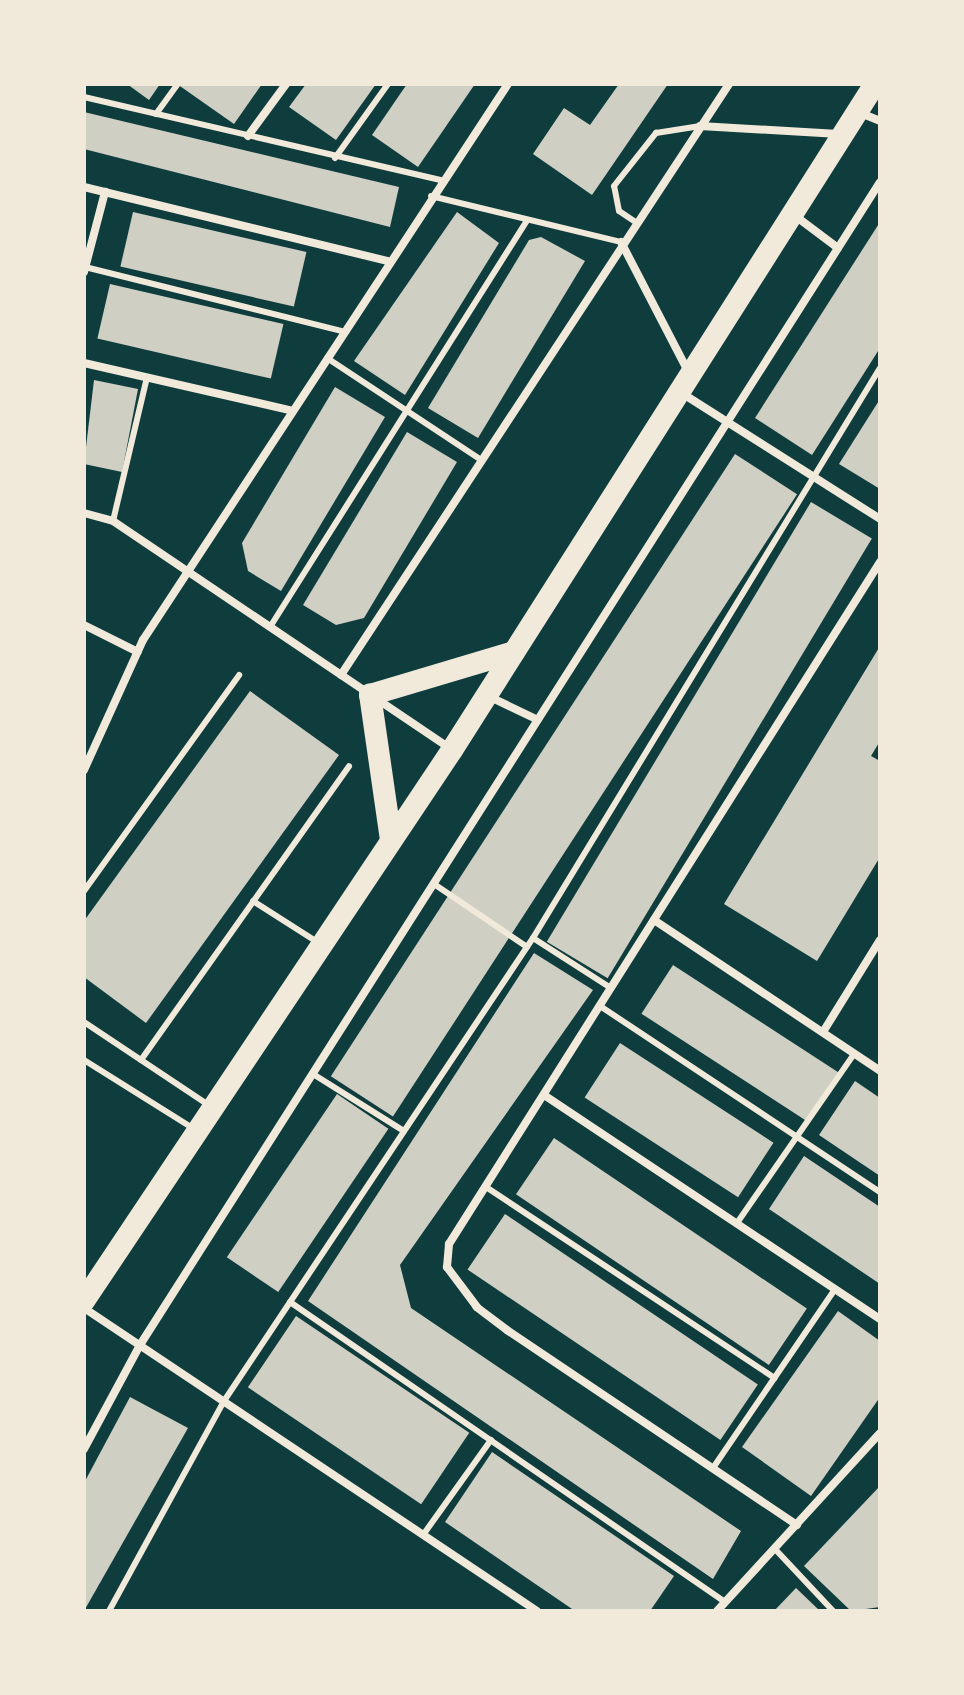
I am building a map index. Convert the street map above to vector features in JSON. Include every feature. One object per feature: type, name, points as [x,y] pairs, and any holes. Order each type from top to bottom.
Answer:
[{"type":"highway","points":[[84,1301],[452,750],[875,84]]},
{"type":"highway","points":[[391,840],[370,695],[514,652]]},
{"type":"street","points":[[248,136],[286,84]]},
{"type":"street","points":[[84,770],[138,652],[187,571],[440,180],[508,84]]},
{"type":"street","points":[[341,675],[634,221],[729,84]]},
{"type":"street","points":[[857,112],[880,121]]},
{"type":"street","points":[[700,126],[843,134]]},
{"type":"street","points":[[84,1449],[140,1345],[880,182]]},
{"type":"street","points":[[84,187],[388,261]]},
{"type":"street","points":[[85,270],[105,192]]},
{"type":"street","points":[[792,214],[838,248]]},
{"type":"street","points":[[621,242],[685,383],[727,422],[880,519]]},
{"type":"street","points":[[84,363],[290,410]]},
{"type":"street","points":[[84,513],[113,521],[452,750]]},
{"type":"street","points":[[797,1525],[507,1330],[458,1287],[447,1267],[449,1244],[880,562]]},
{"type":"street","points":[[84,625],[138,652]]},
{"type":"street","points":[[486,695],[538,720]]},
{"type":"street","points":[[654,920],[880,1071]]},
{"type":"street","points":[[823,1032],[880,940]]},
{"type":"street","points":[[544,1095],[880,1319]]},
{"type":"street","points":[[84,1308],[537,1611]]},
{"type":"street","points":[[717,1611],[880,1433]]},
{"type":"lane","points":[[156,114],[178,84]]},
{"type":"lane","points":[[335,158],[388,84]]},
{"type":"lane","points":[[84,97],[335,158],[440,180]]},
{"type":"lane","points":[[634,221],[619,211],[614,186],[656,133],[700,126]]},
{"type":"lane","points":[[430,196],[526,222],[621,242]]},
{"type":"lane","points":[[270,627],[526,222]]},
{"type":"lane","points":[[85,270],[342,331]]},
{"type":"lane","points":[[325,357],[481,460]]},
{"type":"lane","points":[[109,1611],[224,1401],[533,938],[880,368]]},
{"type":"lane","points":[[113,521],[147,377]]},
{"type":"lane","points":[[84,891],[239,675]]},
{"type":"lane","points":[[141,1060],[349,766]]},
{"type":"lane","points":[[434,884],[527,947]]},
{"type":"lane","points":[[253,901],[322,945]]},
{"type":"lane","points":[[533,938],[611,988]]},
{"type":"lane","points":[[600,1006],[880,1192]]},
{"type":"lane","points":[[84,1022],[213,1108]]},
{"type":"lane","points":[[737,1223],[854,1054]]},
{"type":"lane","points":[[84,1060],[197,1131]]},
{"type":"lane","points":[[313,1074],[404,1131]]},
{"type":"lane","points":[[486,1187],[775,1378]]},
{"type":"lane","points":[[713,1468],[835,1289]]},
{"type":"lane","points":[[290,1302],[725,1602]]},
{"type":"lane","points":[[423,1535],[491,1440]]},
{"type":"lane","points":[[775,1549],[833,1611]]},
{"type":"building","points":[[127,84],[160,84],[149,100]]},
{"type":"building","points":[[177,84],[262,84],[234,124]]},
{"type":"building","points":[[306,84],[376,84],[336,140],[289,107]]},
{"type":"building","points":[[407,84],[475,84],[418,167],[372,135]]},
{"type":"building","points":[[619,84],[668,84],[592,195],[533,154],[564,108],[590,125]]},
{"type":"building","points":[[84,112],[399,187],[390,227],[84,149]]},
{"type":"building","points":[[133,212],[306,252],[294,307],[120,267]]},
{"type":"building","points":[[457,212],[499,243],[405,395],[354,361]]},
{"type":"building","points":[[880,222],[880,348],[812,455],[755,418]]},
{"type":"building","points":[[541,237],[585,261],[478,438],[428,408],[529,240]]},
{"type":"building","points":[[110,284],[283,324],[271,379],[97,339]]},
{"type":"building","points":[[94,380],[138,389],[122,472],[84,464]]},
{"type":"building","points":[[335,387],[385,417],[281,591],[248,571],[242,543]]},
{"type":"building","points":[[880,399],[880,489],[839,464]]},
{"type":"building","points":[[407,432],[457,462],[364,618],[336,625],[303,605]]},
{"type":"building","points":[[735,454],[797,494],[393,1117],[331,1076]]},
{"type":"building","points":[[811,502],[872,539],[608,978],[547,942]]},
{"type":"building","points":[[880,646],[880,741],[871,756],[880,761],[880,857],[817,961],[724,904]]},
{"type":"building","points":[[250,691],[339,755],[146,1023],[84,977],[84,921]]},
{"type":"building","points":[[534,953],[593,990],[400,1265],[411,1308],[741,1531],[713,1579],[308,1301]]},
{"type":"building","points":[[673,965],[838,1072],[807,1121],[641,1014]]},
{"type":"building","points":[[620,1043],[773,1143],[738,1197],[585,1098]]},
{"type":"building","points":[[855,1081],[880,1098],[880,1176],[819,1135]]},
{"type":"building","points":[[337,1094],[388,1129],[278,1292],[227,1257]]},
{"type":"building","points":[[554,1138],[807,1309],[769,1365],[516,1194]]},
{"type":"building","points":[[804,1156],[880,1207],[880,1284],[769,1209]]},
{"type":"building","points":[[505,1214],[758,1385],[720,1440],[468,1270]]},
{"type":"building","points":[[838,1311],[880,1341],[880,1397],[811,1496],[742,1447]]},
{"type":"building","points":[[296,1316],[469,1433],[421,1504],[248,1387]]},
{"type":"building","points":[[130,1397],[188,1428],[84,1611],[84,1483]]},
{"type":"building","points":[[492,1452],[674,1576],[650,1611],[575,1611],[445,1522]]},
{"type":"building","points":[[880,1486],[880,1607],[851,1611],[804,1566]]},
{"type":"building","points":[[796,1588],[820,1611],[774,1611]]}]
